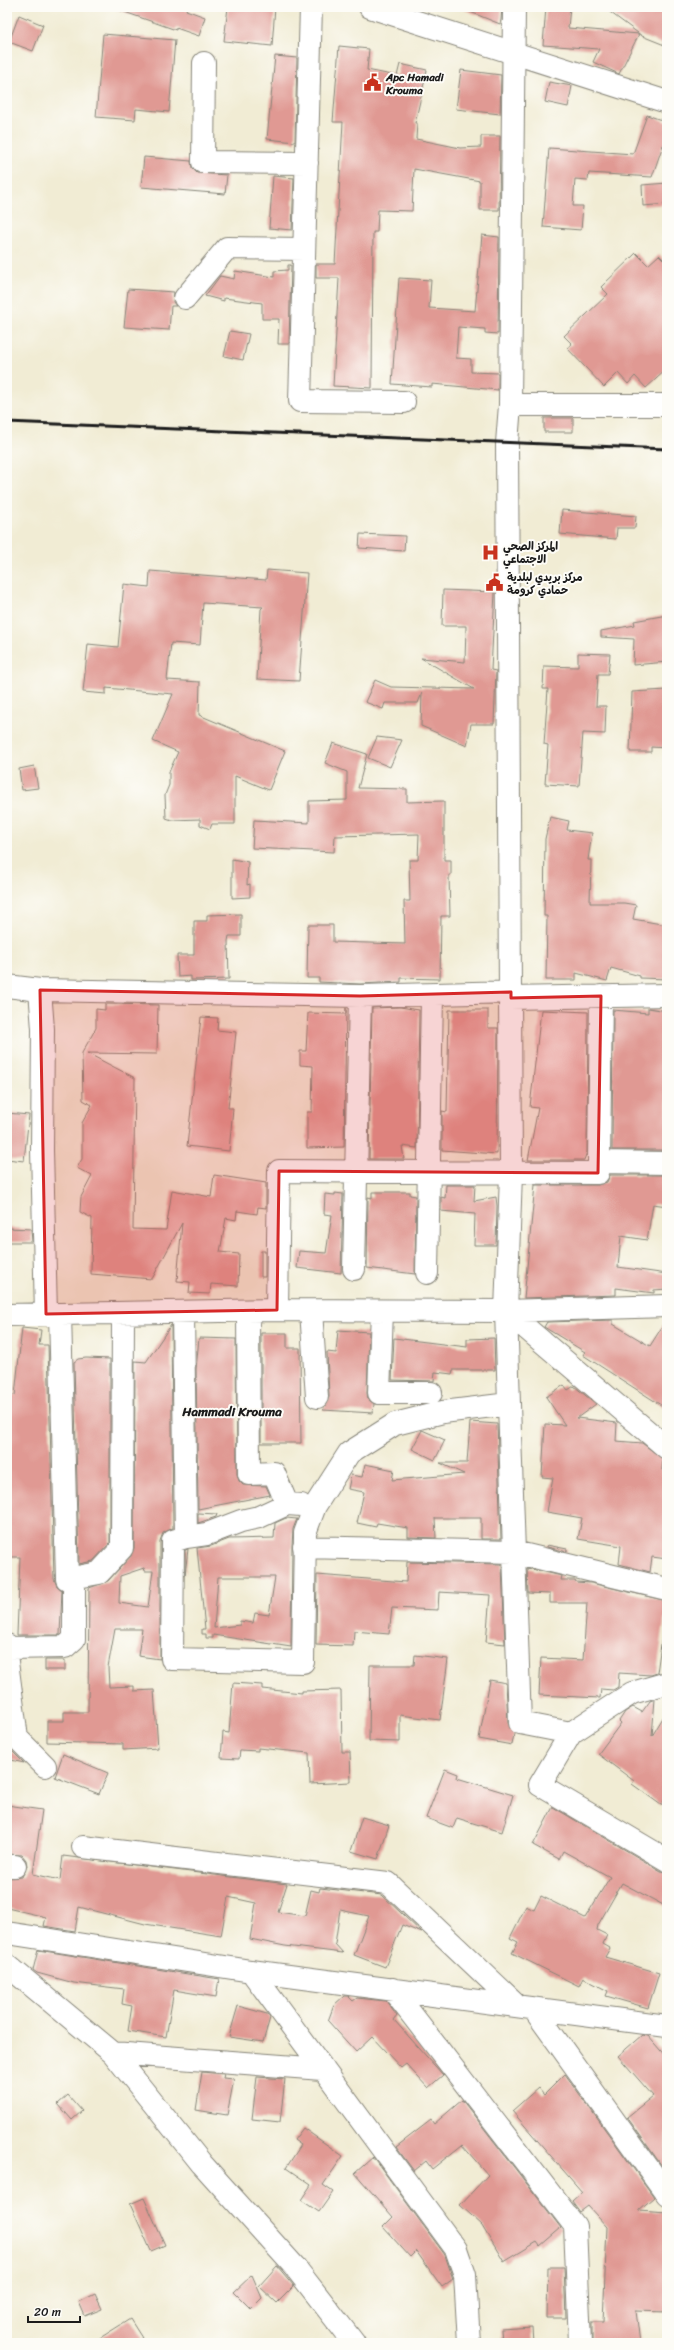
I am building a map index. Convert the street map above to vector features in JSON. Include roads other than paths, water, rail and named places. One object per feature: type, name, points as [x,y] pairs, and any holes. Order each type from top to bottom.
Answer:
[{"type":"street","points":[[311,7],[300,400],[404,402]]},
{"type":"street","points":[[370,7],[667,102]]},
{"type":"street","points":[[514,7],[510,405],[507,443],[512,1174],[506,1310],[509,1404],[520,1723],[570,1733]]},
{"type":"street","points":[[204,63],[202,162],[307,163]]},
{"type":"street","points":[[185,298],[227,248],[304,249]]},
{"type":"street","points":[[510,405],[667,405]]},
{"type":"street","points":[[7,986],[40,990],[360,996],[432,994],[601,996],[667,995]]},
{"type":"street","points":[[40,990],[43,1030],[42,1150],[53,1314],[67,1579],[99,1573],[122,1548],[123,1314]]},
{"type":"street","points":[[427,1273],[432,994]]},
{"type":"street","points":[[354,1269],[360,996]]},
{"type":"street","points":[[277,1310],[279,1171],[512,1174],[598,1173],[601,996]]},
{"type":"street","points":[[599,1162],[667,1163]]},
{"type":"street","points":[[7,1315],[277,1310],[506,1310],[667,1306]]},
{"type":"street","points":[[506,1310],[667,1448]]},
{"type":"street","points":[[248,1311],[249,1474],[274,1473],[287,1504]]},
{"type":"street","points":[[312,1311],[316,1397]]},
{"type":"street","points":[[382,1311],[379,1393],[431,1393]]},
{"type":"street","points":[[183,1312],[186,1537]]},
{"type":"street","points":[[315,1506],[287,1504],[259,1517],[241,1521],[207,1534],[186,1537],[173,1541],[172,1659],[303,1662],[305,1533],[315,1506],[349,1453],[395,1424],[443,1412],[509,1404]]},
{"type":"street","points":[[304,1547],[514,1552],[667,1589]]},
{"type":"street","points":[[7,1645],[10,1648],[65,1646],[74,1640],[74,1578]]},
{"type":"street","points":[[7,1662],[17,1738],[45,1766]]},
{"type":"street","points":[[667,1684],[632,1693],[570,1733],[540,1785],[667,1860]]},
{"type":"street","points":[[83,1847],[388,1883],[525,2007],[667,2194]]},
{"type":"street","points":[[7,1933],[251,1970],[667,2026]]},
{"type":"street","points":[[7,1965],[113,2053],[202,2164],[295,2267],[354,2343]]},
{"type":"street","points":[[251,1970],[322,2069],[456,2249],[465,2275],[469,2343]]},
{"type":"street","points":[[392,1989],[575,2226],[580,2343]]},
{"type":"street","points":[[113,2053],[322,2069]]},
{"type":"railway","points":[[7,422],[667,449]]},
{"type":"place","name":"Apc Hamadi Krouma","points":[[373,83]]},
{"type":"place","name":"المركز الصحي الاجتماعي","points":[[490,552]]},
{"type":"place","name":"مركز بريدي لبلدية حمادي كرومة","points":[[494,583]]},
{"type":"district","name":"Hammadi Krouma","points":[[232,1411]]}]
